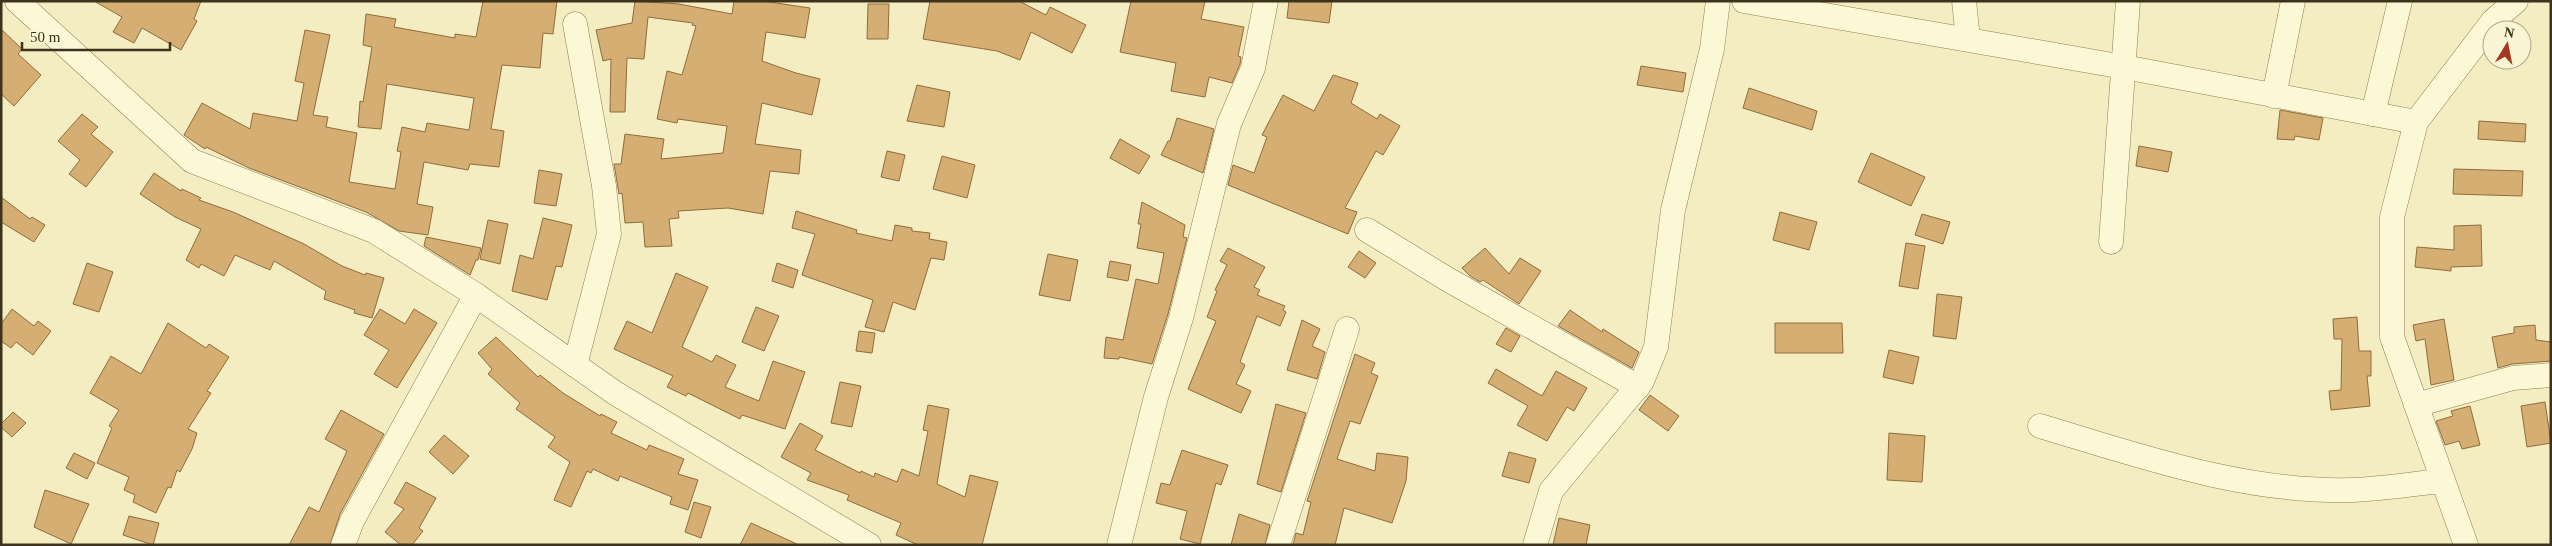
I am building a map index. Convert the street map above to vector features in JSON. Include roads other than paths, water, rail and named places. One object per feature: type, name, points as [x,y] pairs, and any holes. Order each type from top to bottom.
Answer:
[{"type":"street","points":[[17,1],[192,161],[374,231],[476,295],[615,393],[869,545]]},
{"type":"street","points":[[1119,545],[1156,397],[1181,318],[1229,124],[1253,68],[1266,1]]},
{"type":"street","points":[[1535,545],[1551,491],[1638,387],[1656,347],[1673,210],[1712,49],[1718,1]]},
{"type":"street","points":[[1744,1],[2124,66],[2416,122]]},
{"type":"street","points":[[1964,1],[1968,39]]},
{"type":"street","points":[[2111,242],[2128,1]]},
{"type":"street","points":[[2274,96],[2293,1]]},
{"type":"street","points":[[2373,114],[2400,1]]},
{"type":"street","points":[[2466,545],[2392,337],[2392,217],[2416,122],[2493,21],[2516,1]]},
{"type":"street","points":[[575,24],[604,186],[609,234],[575,365]]},
{"type":"street","points":[[1367,230],[1447,279],[1638,387]]},
{"type":"street","points":[[343,545],[352,521],[476,295]]},
{"type":"street","points":[[1278,545],[1346,329]]},
{"type":"street","points":[[2416,406],[2513,378],[2551,375]]},
{"type":"street","points":[[2040,426],[2205,472],[2281,486],[2351,490],[2442,481]]}]
